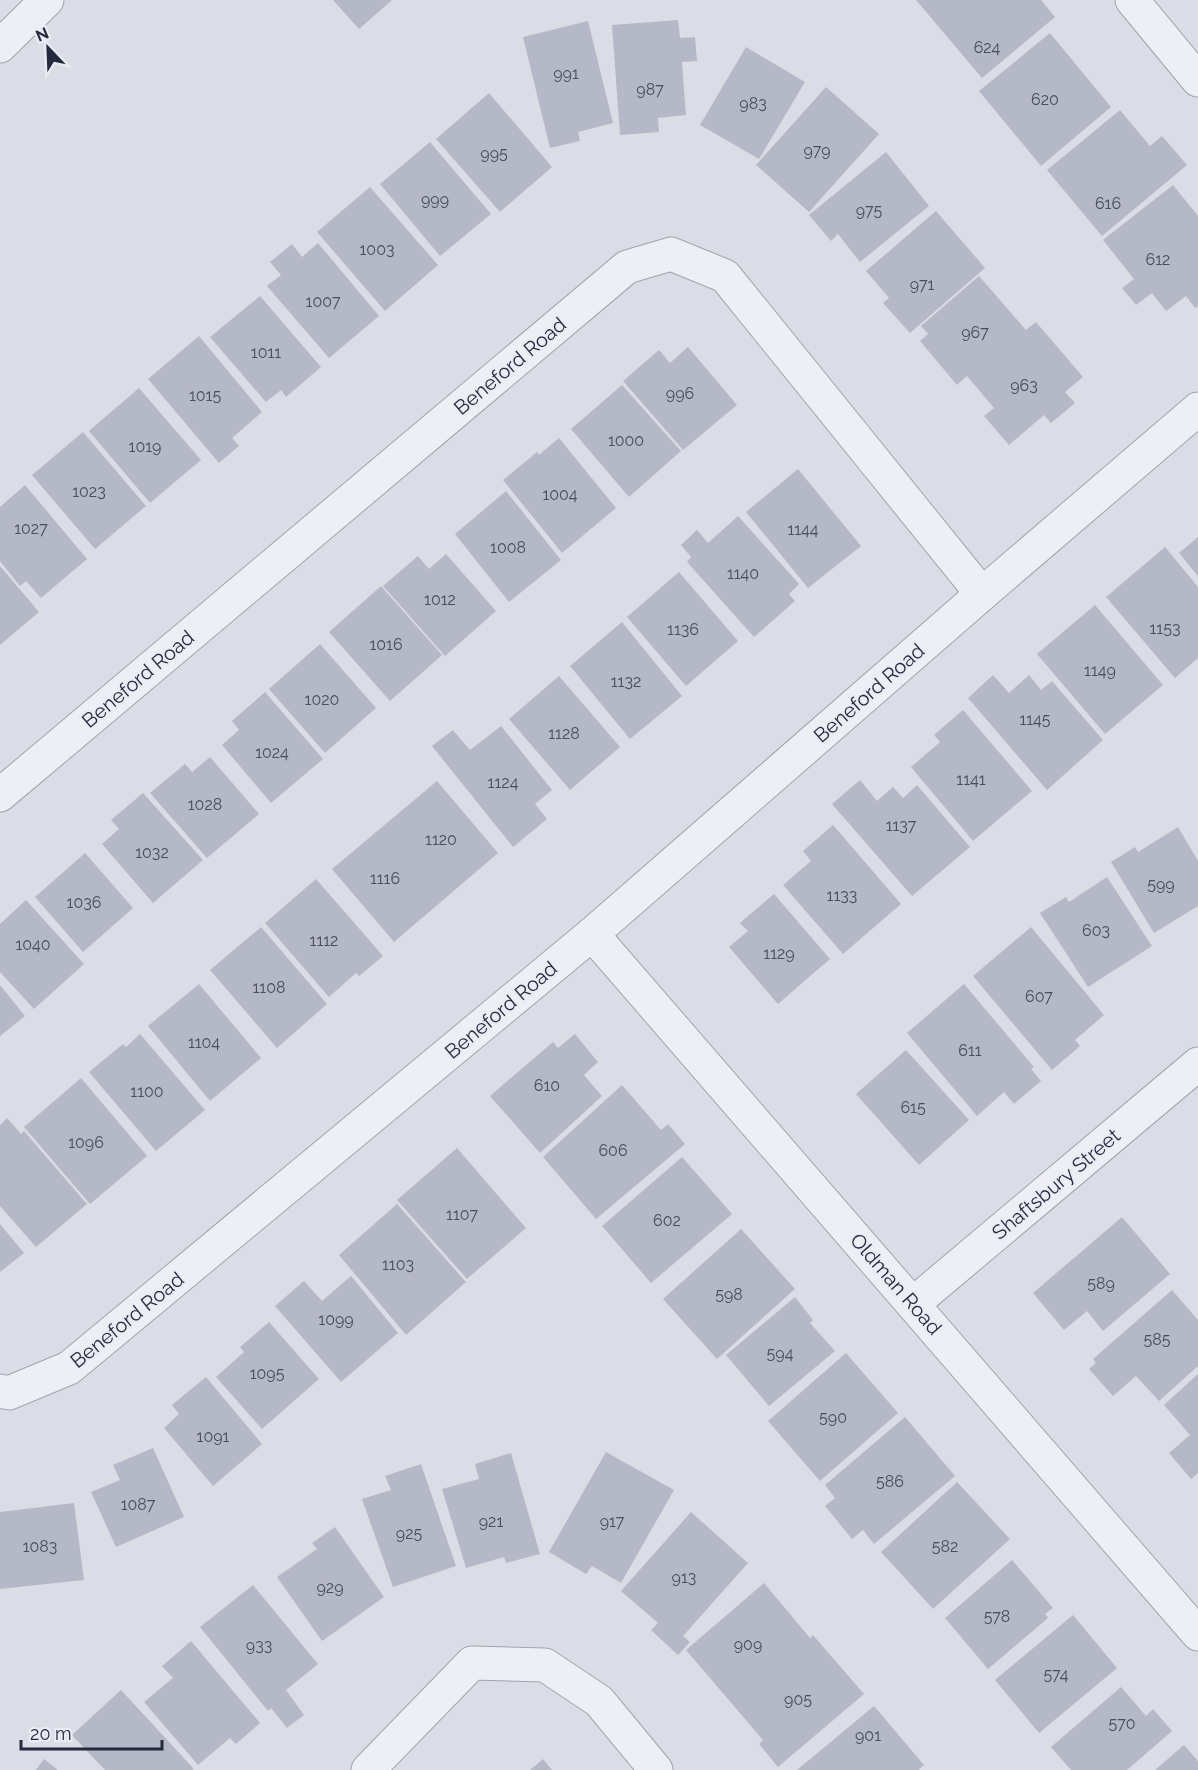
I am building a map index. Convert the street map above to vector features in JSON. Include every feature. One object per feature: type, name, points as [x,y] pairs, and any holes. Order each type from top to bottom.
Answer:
[{"type":"street","points":[[0,46],[47,0]]},
{"type":"street","points":[[1132,0],[1198,80]]},
{"type":"street","name":"Beneford Road","points":[[0,795],[627,267],[671,254],[725,276],[982,594]]},
{"type":"street","name":"Beneford Road","points":[[0,1391],[9,1393],[69,1368],[592,934],[1198,409]]},
{"type":"street","name":"Oldman Road","points":[[592,934],[1198,1634]]},
{"type":"street","name":"Shaftsbury Street","points":[[913,1304],[1198,1064]]},
{"type":"street","points":[[368,1770],[472,1663],[545,1665],[599,1701],[656,1770]]},
{"type":"building","points":[[333,0],[392,0],[359,29]]},
{"type":"building","points":[[916,0],[1041,0],[1055,17],[982,78]]},
{"type":"building","points":[[678,20],[680,38],[695,37],[697,61],[682,62],[686,115],[658,118],[659,132],[620,135],[612,25]]},
{"type":"building","points":[[588,21],[613,123],[578,132],[580,141],[550,148],[523,37]]},
{"type":"building","points":[[1050,33],[1111,107],[1041,166],[979,91]]},
{"type":"building","points":[[746,47],[805,82],[759,159],[700,125]]},
{"type":"building","points":[[826,87],[879,134],[809,212],[756,165]]},
{"type":"building","points":[[489,93],[552,167],[500,212],[436,139]]},
{"type":"building","points":[[1120,110],[1150,146],[1162,136],[1187,165],[1102,236],[1047,170]]},
{"type":"building","points":[[430,142],[491,214],[440,256],[380,184]]},
{"type":"building","points":[[886,152],[929,206],[860,262],[838,234],[831,241],[809,215]]},
{"type":"building","points":[[1173,185],[1198,216],[1198,306],[1195,308],[1186,296],[1166,311],[1152,293],[1136,305],[1122,288],[1134,279],[1103,240]]},
{"type":"building","points":[[370,187],[438,265],[385,311],[317,232]]},
{"type":"building","points":[[936,211],[985,268],[910,333],[883,303],[889,298],[866,271]]},
{"type":"building","points":[[318,243],[379,316],[329,358],[267,286],[281,275],[270,262],[292,244],[302,257]]},
{"type":"building","points":[[979,276],[1026,330],[1036,322],[1083,377],[1065,392],[1075,403],[1051,423],[1044,415],[1009,445],[984,416],[994,408],[967,376],[957,385],[920,341],[928,334],[921,326]]},
{"type":"building","points":[[260,296],[321,367],[286,397],[281,390],[266,402],[210,337]]},
{"type":"building","points":[[199,336],[262,412],[232,438],[239,446],[219,463],[148,379]]},
{"type":"building","points":[[688,347],[737,405],[683,450],[623,381],[659,350],[670,363]]},
{"type":"building","points":[[622,385],[681,451],[629,497],[571,429]]},
{"type":"building","points":[[139,388],[201,460],[150,503],[89,431]]},
{"type":"building","points":[[83,432],[146,506],[95,549],[32,475]]},
{"type":"building","points":[[559,438],[616,508],[562,553],[503,480],[537,452],[539,455]]},
{"type":"building","points":[[798,469],[861,546],[808,588],[746,512]]},
{"type":"building","points":[[25,485],[87,559],[41,598],[26,581],[20,586],[0,561],[0,507]]},
{"type":"building","points":[[506,491],[561,560],[509,602],[455,534]]},
{"type":"building","points":[[738,516],[799,584],[789,594],[795,601],[754,637],[687,562],[691,557],[681,545],[697,530],[708,543]]},
{"type":"building","points":[[1198,537],[1198,576],[1179,553]]},
{"type":"building","points":[[1165,547],[1198,587],[1198,658],[1175,678],[1106,597]]},
{"type":"building","points":[[446,554],[496,611],[445,656],[383,586],[418,556],[429,569]]},
{"type":"building","points":[[0,566],[39,612],[0,645]]},
{"type":"building","points":[[679,572],[738,641],[686,686],[627,617]]},
{"type":"building","points":[[381,586],[442,655],[390,701],[329,632]]},
{"type":"building","points":[[1095,605],[1163,685],[1105,734],[1037,654]]},
{"type":"building","points":[[622,622],[682,696],[630,739],[570,666]]},
{"type":"building","points":[[320,644],[376,708],[325,753],[269,689]]},
{"type":"building","points":[[993,675],[1009,693],[1029,675],[1041,690],[1052,681],[1103,740],[1047,790],[968,698]]},
{"type":"building","points":[[559,676],[620,747],[570,790],[509,719]]},
{"type":"building","points":[[265,692],[323,759],[271,803],[222,745],[239,730],[232,721]]},
{"type":"building","points":[[963,710],[1032,791],[973,841],[911,767],[940,742],[934,735]]},
{"type":"building","points":[[501,726],[552,790],[535,804],[547,819],[513,847],[432,746],[453,730],[470,750]]},
{"type":"building","points":[[210,757],[259,814],[207,858],[150,793],[185,764],[192,772]]},
{"type":"building","points":[[860,780],[877,801],[893,787],[903,798],[917,785],[970,847],[912,896],[832,804]]},
{"type":"building","points":[[437,781],[498,853],[394,942],[332,869]]},
{"type":"building","points":[[143,793],[203,860],[153,903],[102,844],[119,829],[111,820]]},
{"type":"building","points":[[833,825],[901,904],[843,954],[783,885],[811,861],[803,851]]},
{"type":"building","points":[[1178,827],[1198,861],[1198,906],[1154,933],[1111,862],[1135,847],[1138,852]]},
{"type":"building","points":[[85,853],[133,908],[83,952],[35,897]]},
{"type":"building","points":[[1107,877],[1152,946],[1088,987],[1040,913],[1066,897],[1069,902]]},
{"type":"building","points":[[316,879],[383,956],[359,976],[356,973],[329,997],[265,923]]},
{"type":"building","points":[[774,894],[830,959],[778,1004],[729,947],[748,931],[740,923]]},
{"type":"building","points":[[26,900],[84,964],[34,1009],[0,972],[0,924]]},
{"type":"building","points":[[261,927],[327,1004],[277,1048],[210,970]]},
{"type":"building","points":[[1031,927],[1104,1015],[1075,1040],[1080,1046],[1052,1070],[973,976]]},
{"type":"building","points":[[199,984],[261,1058],[210,1101],[148,1026]]},
{"type":"building","points":[[964,984],[1034,1067],[1031,1069],[1041,1081],[1014,1104],[1004,1092],[977,1116],[907,1033]]},
{"type":"building","points":[[0,985],[25,1016],[0,1036]]},
{"type":"building","points":[[140,1034],[205,1110],[156,1151],[89,1072],[123,1044],[126,1047]]},
{"type":"building","points":[[575,1034],[598,1062],[584,1075],[602,1096],[540,1153],[490,1096],[553,1042],[558,1048]]},
{"type":"building","points":[[906,1050],[969,1120],[919,1165],[856,1094]]},
{"type":"building","points":[[81,1078],[147,1156],[90,1204],[24,1127]]},
{"type":"building","points":[[622,1085],[661,1130],[668,1124],[685,1144],[596,1219],[543,1157]]},
{"type":"building","points":[[7,1118],[21,1134],[24,1131],[87,1204],[36,1247],[0,1206],[0,1125]]},
{"type":"building","points":[[457,1148],[526,1228],[467,1279],[397,1200]]},
{"type":"building","points":[[682,1157],[732,1214],[651,1283],[602,1226]]},
{"type":"building","points":[[397,1204],[466,1282],[406,1335],[339,1255]]},
{"type":"building","points":[[1122,1217],[1170,1274],[1103,1331],[1087,1311],[1064,1330],[1033,1293]]},
{"type":"building","points":[[0,1224],[24,1253],[0,1272]]},
{"type":"building","points":[[741,1229],[795,1289],[717,1359],[663,1299]]},
{"type":"building","points":[[351,1276],[398,1333],[341,1382],[275,1306],[304,1281],[322,1301]]},
{"type":"building","points":[[1172,1290],[1198,1320],[1198,1366],[1159,1401],[1136,1376],[1113,1396],[1089,1369],[1096,1363],[1093,1359]]},
{"type":"building","points":[[795,1297],[813,1320],[810,1323],[835,1351],[769,1406],[726,1355]]},
{"type":"building","points":[[269,1322],[319,1379],[262,1429],[216,1377],[244,1352],[240,1347]]},
{"type":"building","points":[[846,1353],[898,1413],[820,1481],[768,1421]]},
{"type":"building","points":[[1198,1374],[1198,1473],[1191,1479],[1169,1453],[1190,1435],[1164,1405]]},
{"type":"building","points":[[206,1377],[262,1444],[213,1486],[164,1428],[179,1414],[172,1405]]},
{"type":"building","points":[[905,1417],[955,1476],[874,1544],[863,1530],[852,1539],[825,1506],[835,1498],[825,1485]]},
{"type":"building","points":[[153,1448],[184,1517],[116,1547],[91,1492],[120,1480],[113,1465]]},
{"type":"building","points":[[606,1452],[674,1490],[621,1583],[592,1566],[586,1574],[549,1552]]},
{"type":"building","points":[[511,1453],[540,1554],[506,1563],[504,1557],[466,1568],[442,1489],[479,1479],[475,1464]]},
{"type":"building","points":[[421,1464],[456,1566],[393,1587],[362,1499],[391,1490],[385,1476]]},
{"type":"building","points":[[957,1482],[1010,1539],[933,1609],[881,1552]]},
{"type":"building","points":[[74,1503],[84,1580],[0,1589],[0,1512]]},
{"type":"building","points":[[691,1512],[748,1563],[683,1636],[690,1642],[678,1655],[651,1630],[658,1623],[621,1591]]},
{"type":"building","points":[[335,1527],[384,1597],[322,1641],[277,1577],[317,1549],[312,1543]]},
{"type":"building","points":[[1012,1560],[1053,1608],[1045,1614],[1048,1618],[988,1669],[945,1618]]},
{"type":"building","points":[[764,1583],[810,1638],[813,1635],[864,1694],[778,1767],[759,1744],[763,1740],[686,1650]]},
{"type":"building","points":[[253,1585],[318,1664],[286,1690],[304,1715],[287,1728],[271,1708],[268,1711],[200,1627]]},
{"type":"building","points":[[1073,1615],[1117,1668],[1039,1733],[995,1680]]},
{"type":"building","points":[[191,1641],[260,1723],[236,1744],[230,1738],[198,1765],[144,1702],[173,1678],[162,1666]]},
{"type":"building","points":[[1121,1687],[1146,1716],[1153,1709],[1172,1731],[1127,1770],[1071,1770],[1051,1747]]},
{"type":"building","points":[[121,1690],[194,1769],[105,1770],[72,1735]]},
{"type":"building","points":[[874,1706],[924,1765],[918,1770],[797,1770]]},
{"type":"building","points":[[1184,1745],[1198,1761],[1198,1770],[1155,1770]]},
{"type":"building","points":[[44,1759],[58,1770],[36,1770]]},
{"type":"building","points":[[543,1759],[552,1770],[530,1770]]}]
